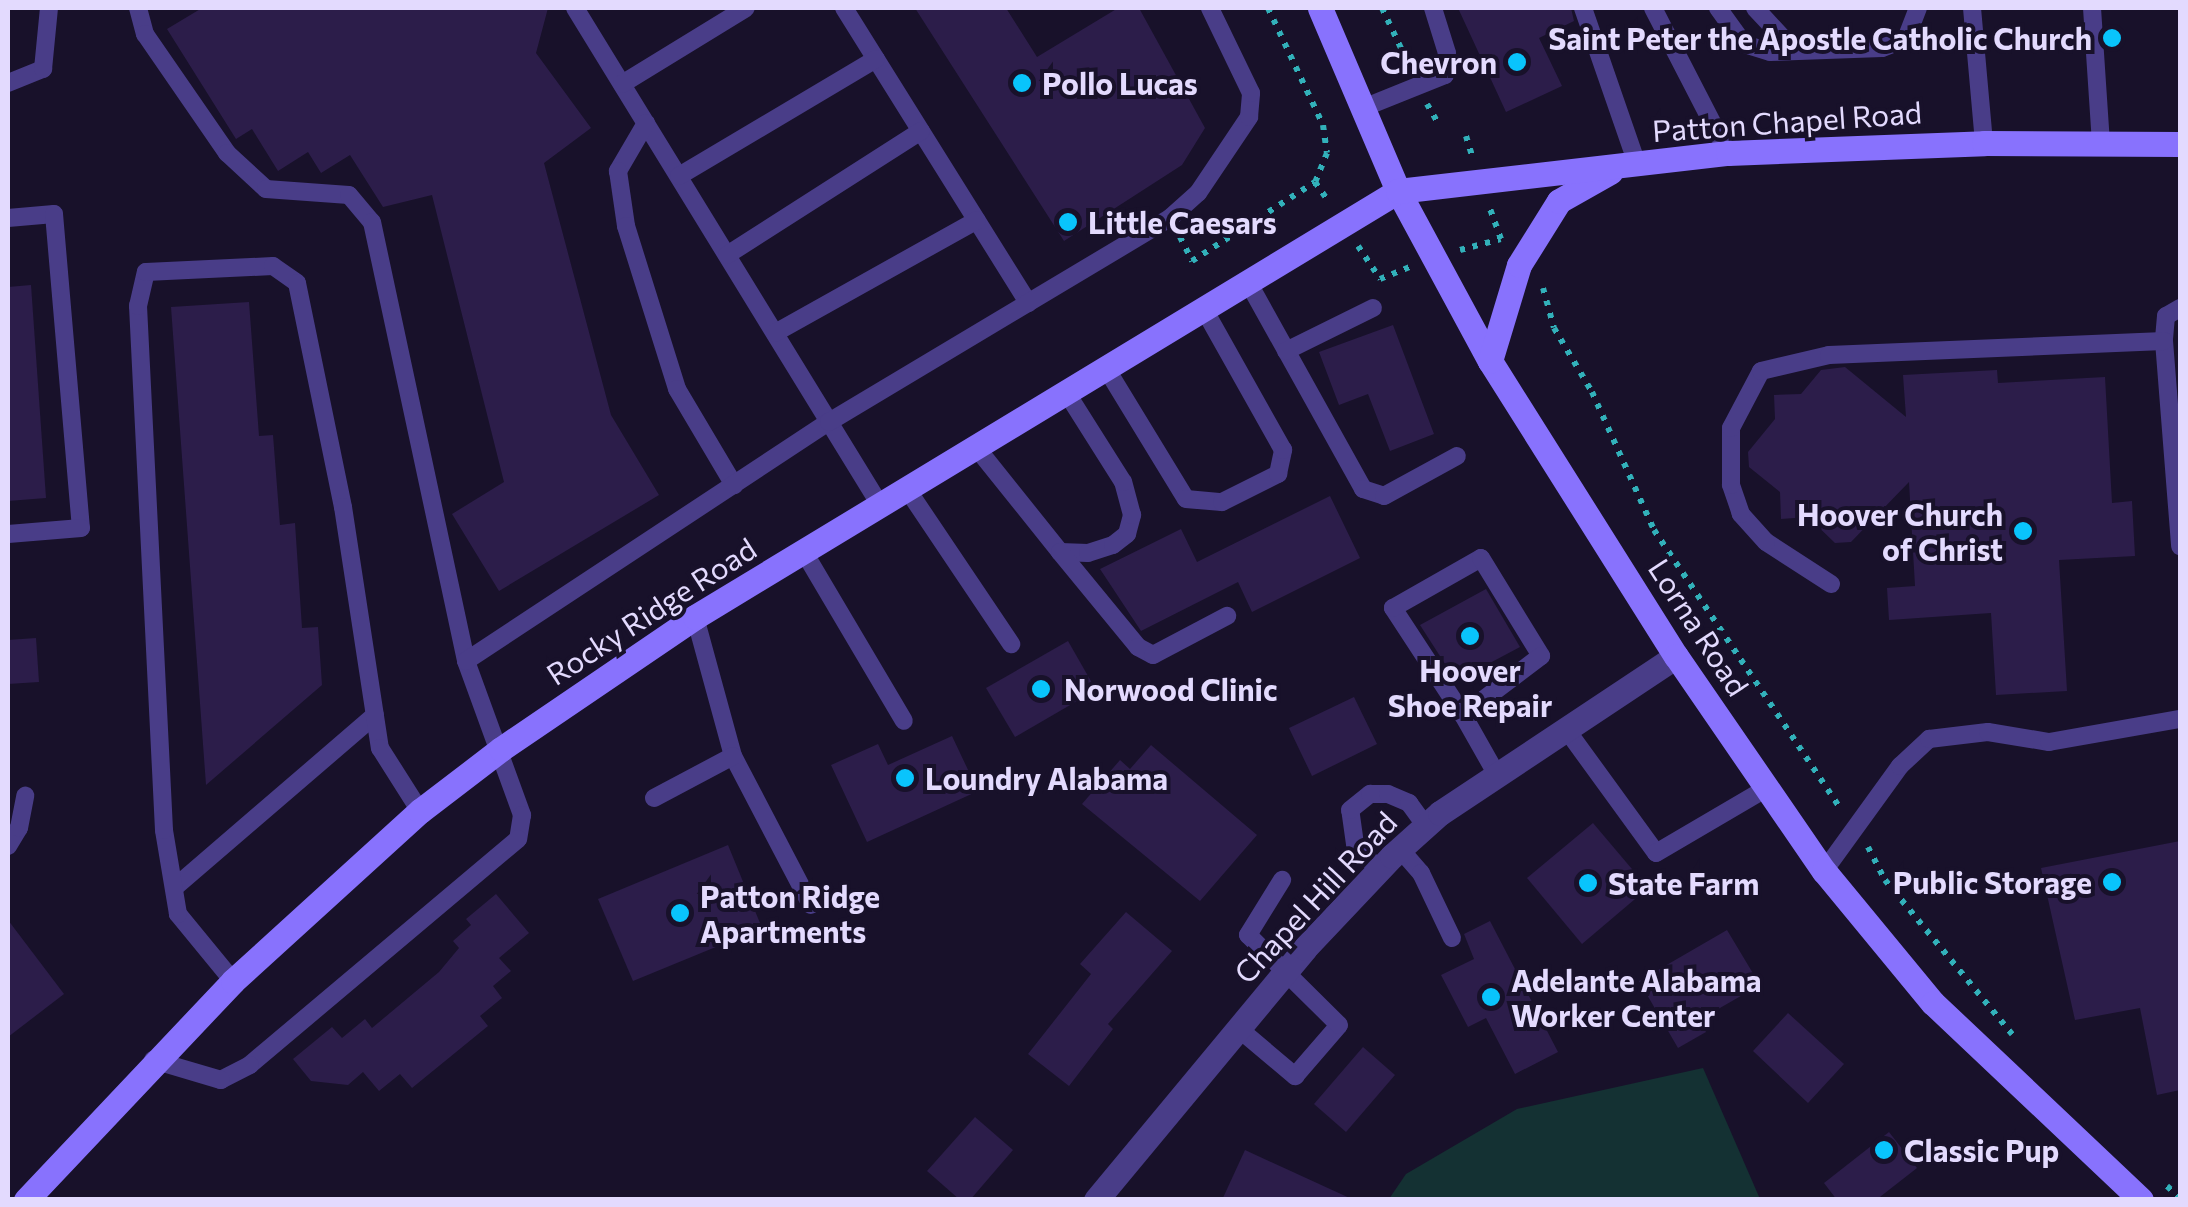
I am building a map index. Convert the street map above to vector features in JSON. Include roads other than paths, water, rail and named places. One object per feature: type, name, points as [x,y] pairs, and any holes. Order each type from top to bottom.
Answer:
[{"type":"main road","name":"Lorna Road","points":[[1320,8],[1398,190],[1490,361],[1676,656],[1824,871],[1933,1002],[2141,1200]]},
{"type":"main road","name":"Patton Chapel Road","points":[[1398,190],[1728,153],[1984,142],[2180,144]]},
{"type":"main road","points":[[1490,361],[1519,265],[1559,201],[1629,165]]},
{"type":"main road","name":"Rocky Ridge Road","points":[[26,1200],[232,981],[420,811],[501,749],[695,617],[1398,190]]},
{"type":"street","name":"Chapel Hill Road","points":[[1096,1200],[1287,970],[1400,849],[1497,775],[1676,656]]},
{"type":"lane","points":[[8,84],[43,68],[49,8]]},
{"type":"lane","points":[[138,8],[145,34],[228,154],[266,189],[348,195],[372,222],[466,660],[522,815],[518,839],[250,1064],[221,1080],[154,1060]]},
{"type":"lane","points":[[575,8],[880,506]]},
{"type":"lane","points":[[622,84],[746,8]]},
{"type":"lane","points":[[844,8],[1028,303]]},
{"type":"lane","points":[[466,660],[829,422],[1170,218],[1198,193],[1249,117],[1251,93],[1210,8]]},
{"type":"lane","points":[[1363,108],[1445,75],[1448,53],[1433,8]]},
{"type":"lane","points":[[1583,8],[1629,165]]},
{"type":"lane","points":[[1653,8],[1728,153]]},
{"type":"lane","points":[[1718,8],[1744,44],[1794,50],[1882,48],[1906,39],[1918,8]]},
{"type":"lane","points":[[1755,8],[1794,50]]},
{"type":"lane","points":[[1972,8],[1984,142]]},
{"type":"lane","points":[[2092,8],[2101,143]]},
{"type":"lane","points":[[678,176],[876,59]]},
{"type":"lane","points":[[646,123],[618,171],[626,226],[677,389],[734,485]]},
{"type":"lane","points":[[727,255],[921,130]]},
{"type":"lane","points":[[8,218],[54,214],[81,528],[8,534]]},
{"type":"lane","points":[[775,333],[976,220]]},
{"type":"lane","points":[[232,981],[178,914],[164,830],[138,306],[146,272],[273,266],[298,283],[343,507],[380,748],[420,811]]},
{"type":"lane","points":[[1248,282],[1363,488],[1384,496],[1457,456]]},
{"type":"lane","points":[[1106,368],[1186,499],[1222,502],[1278,474],[1283,450],[1204,308]]},
{"type":"lane","points":[[1286,351],[1373,308]]},
{"type":"lane","points":[[2180,308],[2166,316],[2164,341],[2180,546]]},
{"type":"lane","points":[[1831,584],[1766,542],[1741,514],[1730,485],[1731,428],[1762,371],[1829,355],[2164,341]]},
{"type":"lane","points":[[1060,552],[1112,545],[1127,534],[1132,514],[1098,436],[1066,392]]},
{"type":"lane","points":[[976,447],[1138,647],[1153,655],[1226,616]]},
{"type":"lane","points":[[908,489],[1011,644]]},
{"type":"lane","points":[[804,552],[904,721]]},
{"type":"lane","points":[[1462,715],[1541,656],[1481,558],[1393,608],[1497,775]]},
{"type":"lane","points":[[695,617],[733,756],[810,905]]},
{"type":"lane","points":[[174,888],[375,715]]},
{"type":"lane","points":[[1824,871],[1900,766],[1929,739],[1988,732],[2049,742],[2180,718]]},
{"type":"lane","points":[[1566,729],[1656,853],[1767,788]]},
{"type":"lane","points":[[654,798],[733,756]]},
{"type":"lane","points":[[1378,870],[1355,844],[1350,810],[1370,794],[1388,794],[1409,803],[1426,826]]},
{"type":"lane","points":[[8,846],[20,828],[25,796]]},
{"type":"lane","points":[[1400,849],[1421,873],[1452,938]]},
{"type":"lane","points":[[1238,1028],[1295,1076],[1340,1025],[1248,935],[1282,880]]},
{"type":"place","name":"Saint Peter the Apostle Catholic Church","points":[[2112,38]]},
{"type":"place","name":"Chevron","points":[[1517,62]]},
{"type":"place","name":"Pollo Lucas","points":[[1022,83]]},
{"type":"place","name":"Little Caesars","points":[[1068,222]]},
{"type":"place","name":"Hoover Church of Christ","points":[[2023,531]]},
{"type":"place","name":"Hoover Shoe Repair","points":[[1470,636]]},
{"type":"place","name":"Norwood Clinic","points":[[1041,689]]},
{"type":"place","name":"Loundry Alabama","points":[[905,778]]},
{"type":"place","name":"Public Storage","points":[[2112,882]]},
{"type":"place","name":"State Farm","points":[[1588,883]]},
{"type":"place","name":"Patton Ridge Apartments","points":[[680,913]]},
{"type":"place","name":"Adelante Alabama Worker Center","points":[[1491,997]]},
{"type":"place","name":"Classic Pup","points":[[1884,1150]]}]
